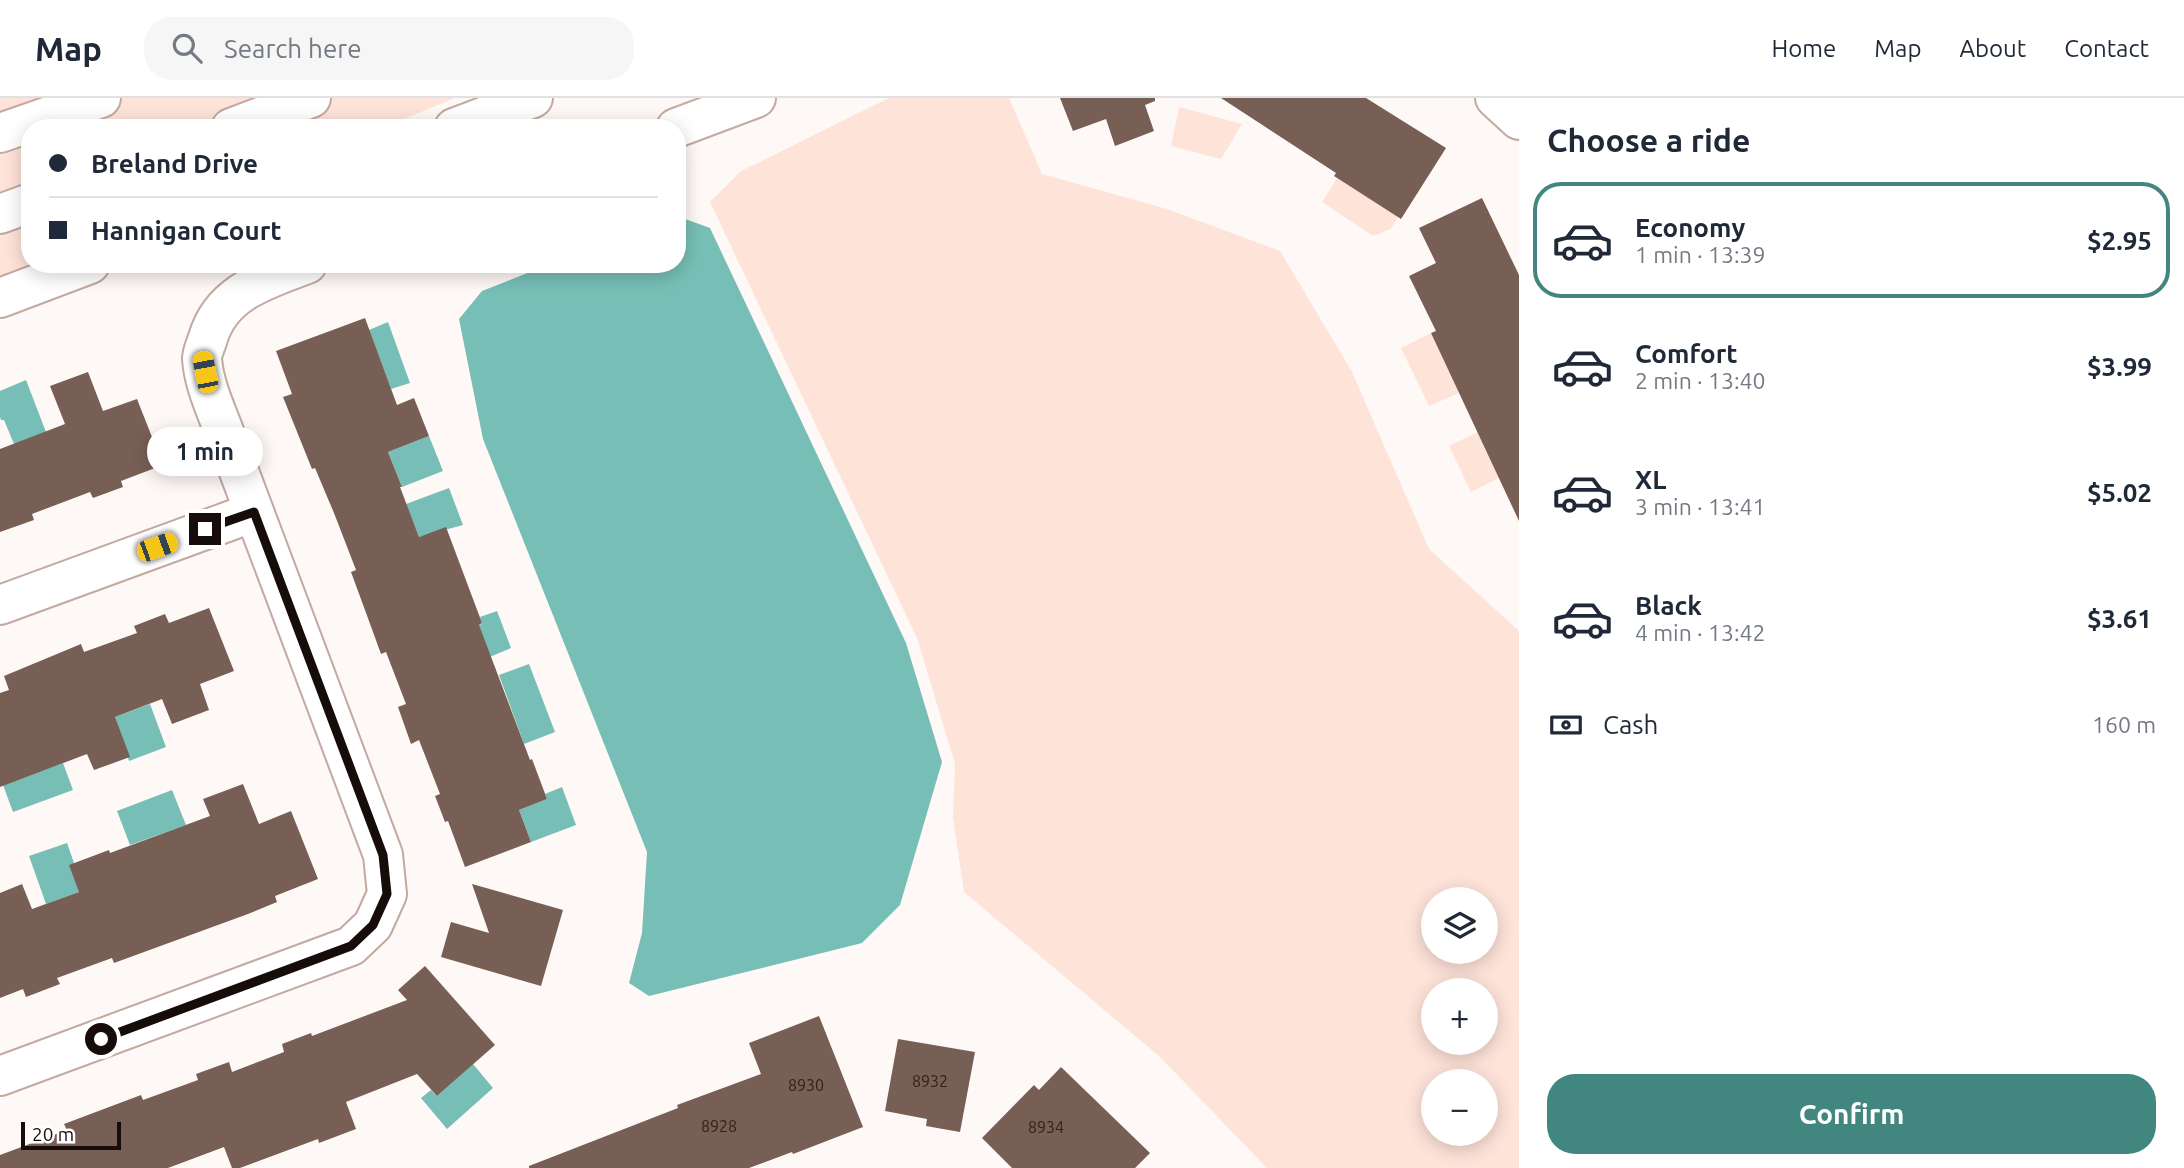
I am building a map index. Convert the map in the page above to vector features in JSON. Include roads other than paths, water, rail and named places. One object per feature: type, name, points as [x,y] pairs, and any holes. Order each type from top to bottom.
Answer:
[{"type":"street","points":[[40,119],[101,98]]},
{"type":"street","points":[[256,119],[312,98]]},
{"type":"street","points":[[478,119],[533,98]]},
{"type":"street","points":[[686,124],[757,98]]},
{"type":"street","points":[[1495,98],[1519,120]]},
{"type":"street","points":[[0,133],[21,126]]},
{"type":"street","points":[[0,214],[21,206]]},
{"type":"street","points":[[0,298],[66,273]]},
{"type":"street","points":[[0,1076],[351,946],[373,925],[387,894],[383,855],[208,387],[202,357],[211,325],[229,301],[259,282],[283,273]]},
{"type":"street","points":[[0,605],[254,512]]},
{"type":"water","points":[[686,219],[710,228],[906,643],[942,762],[900,905],[862,943],[649,996],[629,983],[642,933],[647,852],[483,439],[459,319],[482,291],[527,273],[686,273]]},
{"type":"water","points":[[388,322],[410,383],[391,389],[369,330]]},
{"type":"water","points":[[26,380],[46,432],[14,444],[4,420],[0,417],[0,391]]},
{"type":"water","points":[[429,436],[443,471],[402,487],[388,452]]},
{"type":"water","points":[[449,488],[463,525],[419,537],[406,504]]},
{"type":"water","points":[[497,611],[511,648],[468,666],[455,634],[482,624],[480,617]]},
{"type":"water","points":[[529,664],[555,732],[524,744],[499,675]]},
{"type":"water","points":[[150,704],[166,747],[129,761],[115,717]]},
{"type":"water","points":[[63,763],[73,790],[13,812],[3,785]]},
{"type":"water","points":[[562,787],[576,825],[531,842],[519,810],[547,799],[545,794]]},
{"type":"water","points":[[172,790],[186,825],[130,845],[117,811]]},
{"type":"water","points":[[67,843],[79,892],[46,904],[29,856]]},
{"type":"water","points":[[473,1064],[493,1088],[447,1129],[421,1098],[431,1090],[437,1096]]}]
